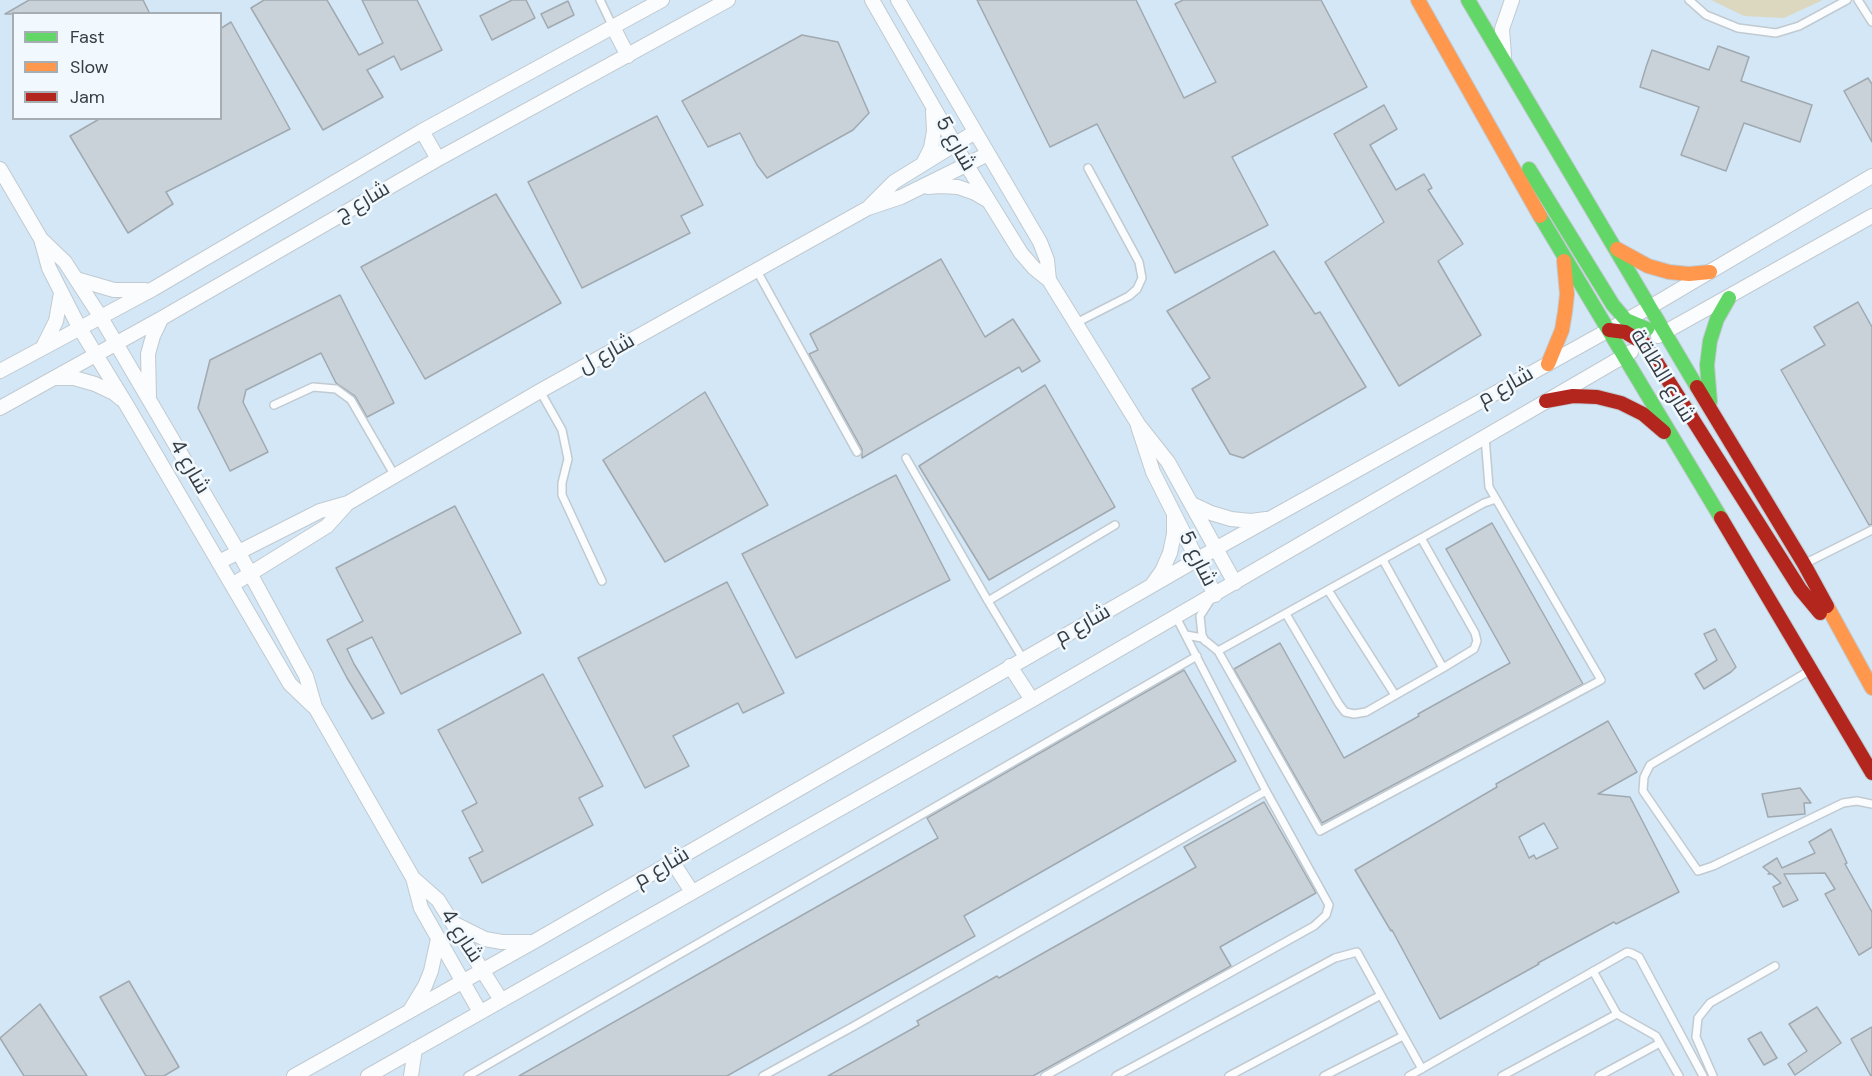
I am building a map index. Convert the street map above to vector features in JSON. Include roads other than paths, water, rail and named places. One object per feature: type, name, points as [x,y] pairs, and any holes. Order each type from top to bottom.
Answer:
[{"type":"main road","name":"شارع الطاقة","points":[[1418,0],[1564,257],[1872,773]]},
{"type":"main road","name":"شارع الطاقة","points":[[1468,0],[1804,564],[1850,651],[1870,681]]},
{"type":"main road","points":[[1473,94],[1536,178],[1613,305],[1626,320],[1648,330],[1665,332]]},
{"type":"main road","points":[[1612,245],[1639,262],[1669,272],[1689,274],[1710,272]]},
{"type":"main road","points":[[1548,364],[1562,330],[1566,312],[1564,257]]},
{"type":"main road","points":[[1712,412],[1707,388],[1710,341],[1717,319],[1729,298]]},
{"type":"main road","points":[[1609,330],[1625,332],[1645,344],[1800,589],[1850,651]]},
{"type":"main road","points":[[1546,401],[1581,396],[1621,403],[1643,414],[1678,446]]},
{"type":"street","name":"شارع ج","points":[[0,371],[153,289],[422,131],[662,0]]},
{"type":"street","name":"شارع ج","points":[[0,408],[162,318],[438,159],[728,0]]},
{"type":"street","name":"شارع 5","points":[[872,0],[966,164],[1022,253],[1034,268],[1049,280],[1137,424],[1161,452],[1235,583]]},
{"type":"street","name":"شارع 5","points":[[898,0],[1040,242],[1047,260],[1049,280]]},
{"type":"street","points":[[1504,61],[1502,29],[1512,0]]},
{"type":"street","points":[[613,27],[628,56]]},
{"type":"street","points":[[923,163],[931,148],[934,131],[929,98]]},
{"type":"street","points":[[422,131],[438,159]]},
{"type":"street","name":"شارع ل","points":[[868,208],[894,182],[975,132]]},
{"type":"street","name":"شارع ل","points":[[219,562],[320,511],[348,503],[540,391],[868,208],[901,197],[988,154]]},
{"type":"street","name":"شارع 4","points":[[0,169],[41,239],[50,268],[79,327],[290,684],[315,707]]},
{"type":"street","name":"شارع م","points":[[294,1076],[535,941],[1217,548],[1650,307],[1872,176]]},
{"type":"street","points":[[923,187],[958,188],[990,201]]},
{"type":"street","name":"شارع م","points":[[368,1076],[1032,700],[1665,332],[1872,216]]},
{"type":"street","name":"شارع 4","points":[[41,239],[65,262],[100,316],[239,553],[306,676],[315,707],[413,878],[421,908],[480,1012]]},
{"type":"street","points":[[76,279],[114,290],[153,289]]},
{"type":"street","points":[[44,346],[56,321],[61,293]]},
{"type":"street","points":[[149,398],[148,354],[153,336],[162,318]]},
{"type":"street","points":[[53,378],[74,378],[95,384],[114,393],[126,404]]},
{"type":"street","name":"شارع 5","points":[[1137,424],[1149,460],[1215,595]]},
{"type":"street","name":"شارع ل","points":[[232,585],[327,526],[348,503]]},
{"type":"street","points":[[1192,504],[1230,519],[1251,521],[1271,518]]},
{"type":"street","points":[[1151,588],[1170,553],[1174,534],[1174,514]]},
{"type":"street","points":[[1010,666],[1032,700]]},
{"type":"street","points":[[672,861],[692,892]]},
{"type":"street","name":"شارع 4","points":[[413,878],[438,900],[501,1000]]},
{"type":"street","points":[[455,924],[485,939],[502,942],[535,941]]},
{"type":"street","points":[[408,1013],[428,979],[438,939]]},
{"type":"street","points":[[411,1076],[415,1049]]},
{"type":"lane","points":[[600,0],[613,27]]},
{"type":"lane","points":[[1689,0],[1706,15],[1738,28],[1776,33],[1799,26],[1847,0]]},
{"type":"lane","points":[[1858,0],[1872,22]]},
{"type":"lane","points":[[1076,323],[1129,296],[1137,289],[1142,278],[1139,262],[1088,168]]},
{"type":"lane","points":[[756,271],[857,452]]},
{"type":"lane","points":[[274,405],[313,387],[336,389],[351,400],[395,476]]},
{"type":"lane","points":[[540,391],[562,430],[568,459],[562,483],[562,495],[602,581]]},
{"type":"lane","points":[[1186,634],[1206,641],[1218,651],[1320,831],[1601,680],[1489,487],[1485,437]]},
{"type":"lane","points":[[906,458],[1023,659]]},
{"type":"lane","points":[[1218,651],[1484,503],[1496,499]]},
{"type":"lane","points":[[988,601],[1115,525]]},
{"type":"lane","points":[[1804,564],[1872,530]]},
{"type":"lane","points":[[1286,614],[1345,712],[1354,714],[1366,712],[1474,649],[1477,641],[1475,633],[1421,538]]},
{"type":"lane","points":[[1383,560],[1443,668]]},
{"type":"lane","points":[[1328,590],[1395,695]]},
{"type":"lane","points":[[1206,641],[1202,635],[1200,616],[1201,611],[1215,595]]},
{"type":"lane","points":[[1045,1076],[1314,926],[1326,915],[1329,905],[1266,791],[1176,617]]},
{"type":"lane","points":[[468,1076],[1197,656]]},
{"type":"lane","points":[[1811,670],[1650,765],[1644,777],[1643,792],[1698,871],[1713,866],[1843,803],[1857,801],[1872,804]]},
{"type":"lane","points":[[763,1076],[1266,791]]},
{"type":"lane","points":[[1116,1076],[1335,958],[1357,952],[1422,1069]]},
{"type":"lane","points":[[1409,1076],[1627,952],[1639,957],[1703,1076]]},
{"type":"lane","points":[[1713,1076],[1696,1037],[1698,1018],[1710,1003],[1775,966]]},
{"type":"lane","points":[[1593,971],[1617,1014],[1656,1036],[1679,1076]]},
{"type":"lane","points":[[1229,1076],[1381,995]]},
{"type":"lane","points":[[1502,1076],[1617,1014]]},
{"type":"lane","points":[[1324,1076],[1403,1036]]},
{"type":"lane","points":[[1599,1076],[1660,1043]]}]
